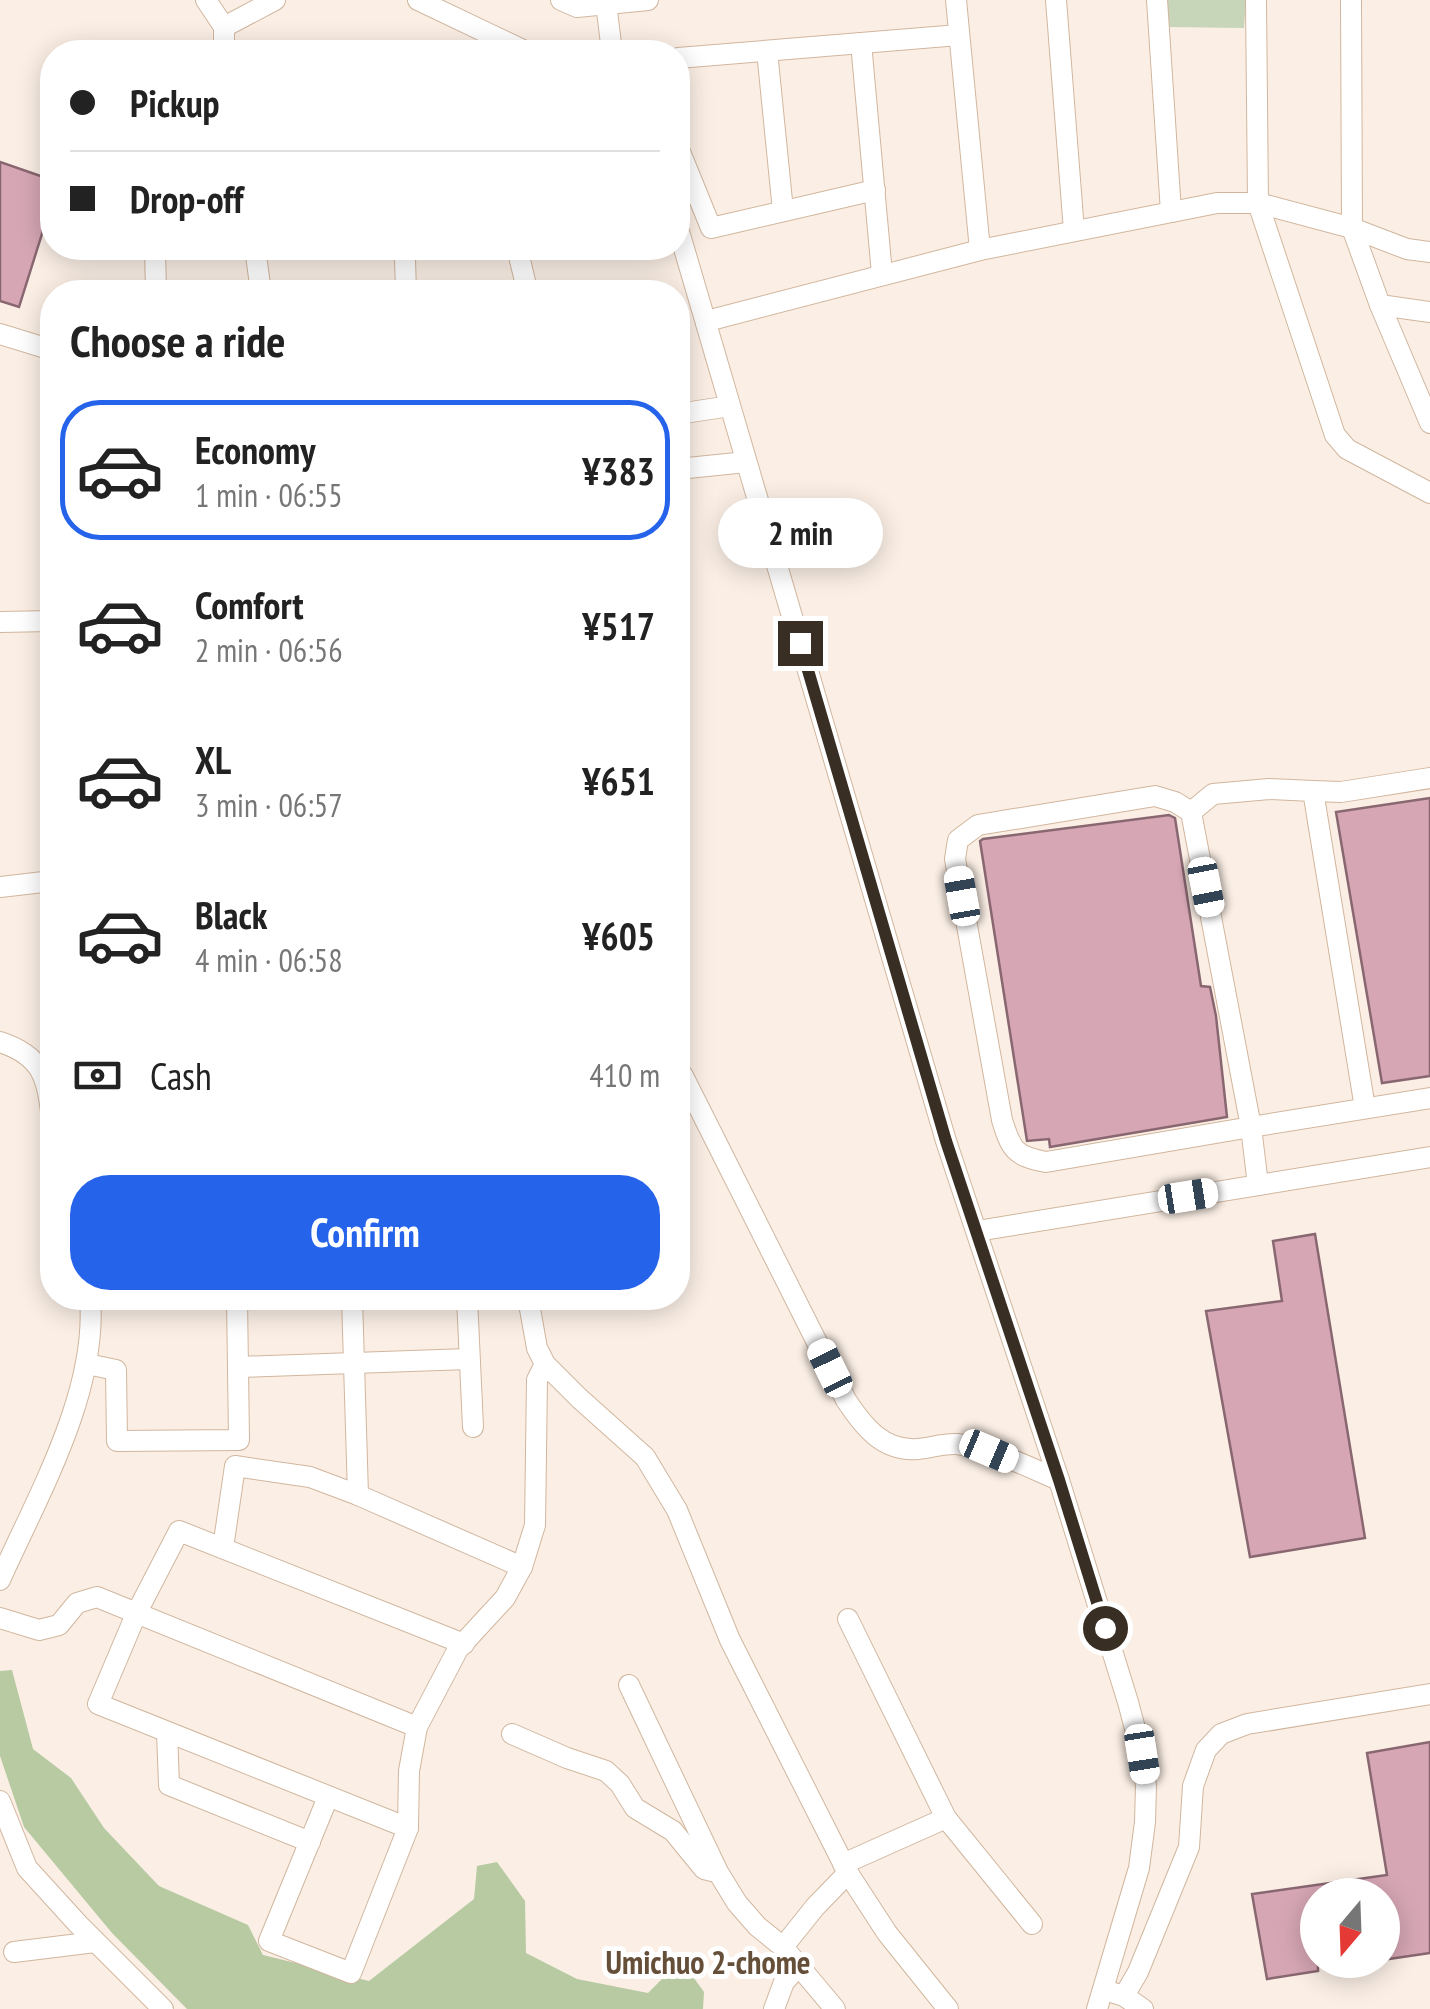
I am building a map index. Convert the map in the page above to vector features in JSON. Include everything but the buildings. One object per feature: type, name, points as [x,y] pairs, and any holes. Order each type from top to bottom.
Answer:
[{"type":"street","points":[[206,0],[224,28],[224,40]]},
{"type":"street","points":[[224,28],[276,0]]},
{"type":"street","points":[[560,0],[577,7],[648,0]]},
{"type":"street","points":[[956,0],[980,250]]},
{"type":"street","points":[[1056,0],[1074,231]]},
{"type":"street","points":[[1157,0],[1171,212]]},
{"type":"street","points":[[1256,0],[1258,203],[1335,435],[1348,449],[1430,492]]},
{"type":"street","points":[[1352,0],[1352,228],[1430,423]]},
{"type":"street","points":[[425,1],[503,40]]},
{"type":"street","points":[[606,3],[611,40]]},
{"type":"street","points":[[690,57],[959,35]]},
{"type":"street","points":[[861,43],[882,274]]},
{"type":"street","points":[[767,51],[783,211]]},
{"type":"street","points":[[690,175],[712,228],[875,190]]},
{"type":"street","points":[[707,321],[980,250],[1216,203],[1258,203],[1352,228],[1407,249],[1430,252]]},
{"type":"street","points":[[688,260],[946,1141],[1059,1480],[1142,1754],[1146,1786],[1139,1868],[1100,1999],[1124,1996],[1142,2009]]},
{"type":"street","points":[[1380,305],[1430,312]]},
{"type":"street","points":[[0,334],[40,346]]},
{"type":"street","points":[[690,412],[730,406]]},
{"type":"street","points":[[690,468],[746,462]]},
{"type":"street","points":[[0,622],[40,621]]},
{"type":"street","points":[[1191,812],[1213,794],[1269,789],[1340,792],[1430,778]]},
{"type":"street","points":[[1313,792],[1365,1108]]},
{"type":"street","points":[[1258,1185],[1251,1127],[1191,812],[1155,796],[978,824],[958,840],[955,859],[1002,1120],[1010,1146],[1025,1158],[1046,1162],[1251,1127],[1430,1098]]},
{"type":"street","points":[[0,886],[40,882]]},
{"type":"street","points":[[0,1042],[28,1053],[40,1070]]},
{"type":"street","points":[[690,1089],[846,1400],[863,1426],[887,1444],[913,1450],[952,1444],[989,1451],[1059,1480]]},
{"type":"street","points":[[978,1230],[1430,1157]]},
{"type":"street","points":[[0,1580],[65,1435],[87,1364],[91,1310]]},
{"type":"street","points":[[87,1364],[116,1370],[117,1442],[239,1440],[236,1310]]},
{"type":"street","points":[[352,1310],[358,1495]]},
{"type":"street","points":[[467,1310],[473,1428]]},
{"type":"street","points":[[530,1310],[545,1364],[645,1457],[677,1510],[730,1640],[846,1868],[887,1933],[948,2009]]},
{"type":"street","points":[[238,1367],[468,1358]]},
{"type":"street","points":[[328,1797],[269,1941],[351,1973],[408,1828],[409,1770],[417,1726],[458,1649],[505,1598],[522,1567],[535,1525],[538,1380],[545,1364]]},
{"type":"street","points":[[222,1548],[236,1466],[310,1477],[522,1567]]},
{"type":"street","points":[[408,1828],[98,1704],[137,1612],[178,1532],[464,1644]]},
{"type":"street","points":[[0,1618],[39,1630],[49,1628],[59,1625],[77,1604],[97,1597],[417,1726]]},
{"type":"street","points":[[848,1619],[946,1818],[1032,1924]]},
{"type":"street","points":[[629,1685],[718,1872],[737,1903],[757,1926],[783,1946],[835,2009]]},
{"type":"street","points":[[1124,1996],[1179,1876],[1189,1847],[1193,1786],[1206,1750],[1221,1734],[1247,1724],[1430,1694]]},
{"type":"street","points":[[168,1732],[169,1786],[310,1842]]},
{"type":"street","points":[[512,1734],[606,1771],[635,1808],[674,1831],[704,1869],[718,1872]]},
{"type":"street","points":[[0,1801],[27,1868],[163,2009]]},
{"type":"street","points":[[783,1946],[846,1868],[946,1818]]},
{"type":"street","points":[[14,1952],[95,1942]]},
{"type":"street","points":[[774,2009],[784,1982],[798,1967]]},
{"type":"green space","points":[[1164,0],[1246,0],[1244,28],[1166,27]]},
{"type":"green space","points":[[12,1670],[33,1749],[71,1778],[104,1828],[159,1886],[248,1925],[263,1955],[369,1981],[474,1899],[477,1866],[497,1862],[525,1901],[526,1953],[577,1979],[648,1993],[681,1960],[704,1992],[703,2009],[187,2009],[112,1933],[24,1827],[0,1756],[0,1671]]},
{"type":"district","name":"Umichuo 2-chome","points":[[708,1962]]},
{"type":"route","points":[[800,643],[946,1141],[1105,1628]]}]
